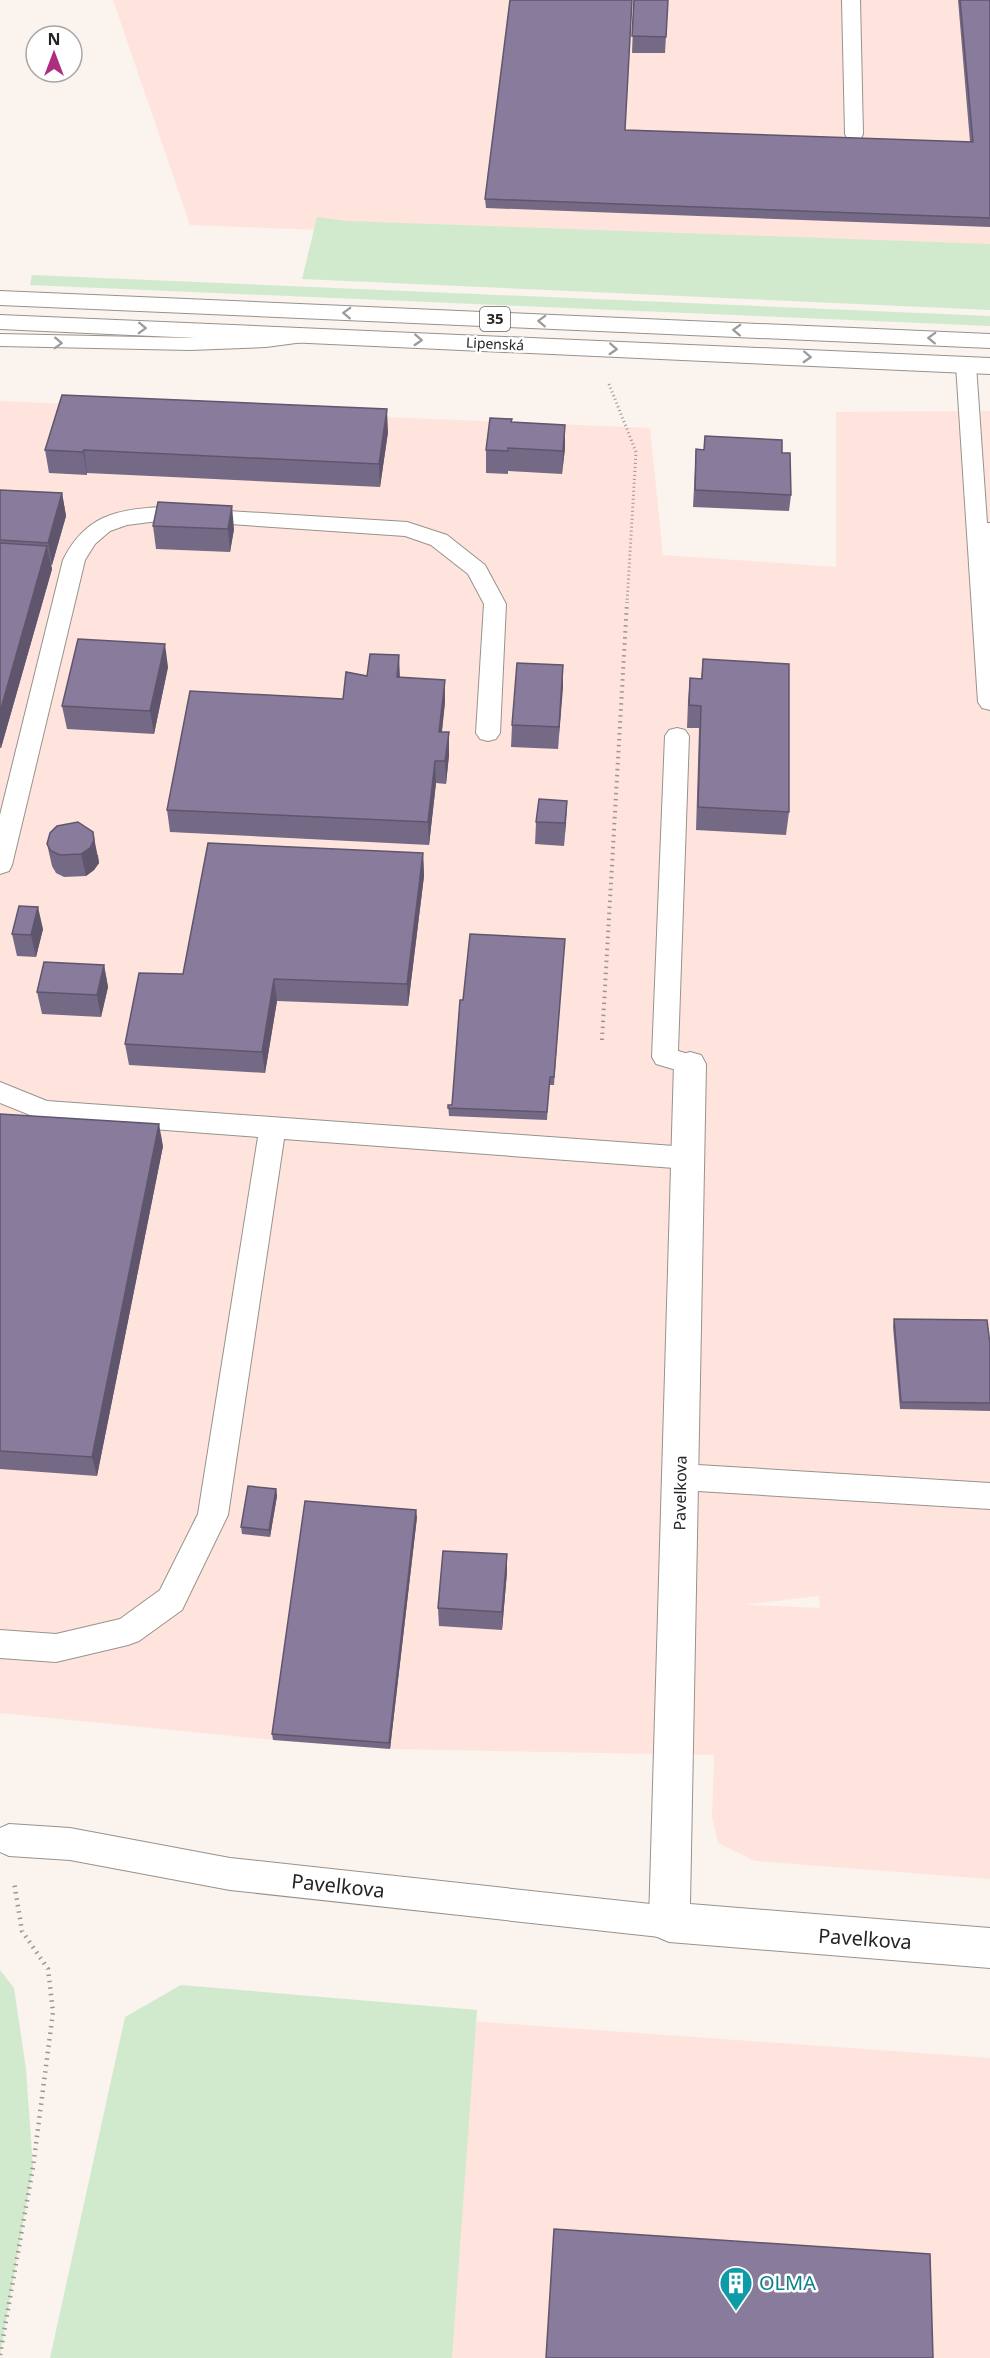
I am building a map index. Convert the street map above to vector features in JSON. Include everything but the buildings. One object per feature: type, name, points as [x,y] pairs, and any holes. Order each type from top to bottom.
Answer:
[{"type":"main road","name":"Lipenská","points":[[0,298],[990,341]]},
{"type":"main road","name":"Lipenská","points":[[0,322],[978,365]]},
{"type":"main road","name":"Pavelkova","points":[[690,1064],[669,1922],[990,1948]]},
{"type":"lane","points":[[851,0],[854,134]]},
{"type":"lane","points":[[0,340],[162,346],[264,342],[317,336]]},
{"type":"lane","points":[[978,365],[990,702]]},
{"type":"lane","points":[[0,865],[74,560],[82,545],[93,532],[128,518],[157,514],[186,514],[395,528],[407,529],[439,540],[477,570],[495,604],[488,733]]},
{"type":"lane","points":[[677,736],[665,1057],[690,1064]]},
{"type":"lane","points":[[0,1092],[45,1111],[688,1158]]},
{"type":"lane","points":[[0,1644],[56,1648],[128,1630],[171,1600],[213,1515],[273,1127]]},
{"type":"lane","points":[[681,1477],[990,1496]]},
{"type":"lane","name":"Pavelkova","points":[[9,1840],[70,1844],[230,1874],[669,1922]]},
{"type":"path","points":[[602,1040],[636,453],[608,381]]},
{"type":"path","points":[[0,2355],[33,2167],[53,2013],[48,1969],[22,1931],[9,1840]]},
{"type":"shaded area","points":[[113,0],[990,0],[990,255],[190,225]]},
{"type":"shaded area","points":[[0,401],[650,428],[663,555],[836,567],[836,412],[990,411],[990,1879],[755,1861],[718,1843],[712,1817],[714,1755],[390,1749],[0,1713]],"holes":[[[819,1596],[820,1608],[748,1605],[748,1604]]]},
{"type":"shaded area","points":[[468,2021],[990,2058],[990,2358],[445,2358]]},
{"type":"green space","points":[[317,217],[347,221],[990,244],[990,310],[302,279]]},
{"type":"green space","points":[[32,275],[990,316],[990,326],[30,285]]},
{"type":"green space","points":[[0,1970],[14,1988],[26,2069],[33,2167],[0,2355]]},
{"type":"green space","points":[[181,1985],[477,2010],[452,2358],[50,2358],[125,2017]]},
{"type":"place","name":"OLMA","points":[[736,2312]]}]
